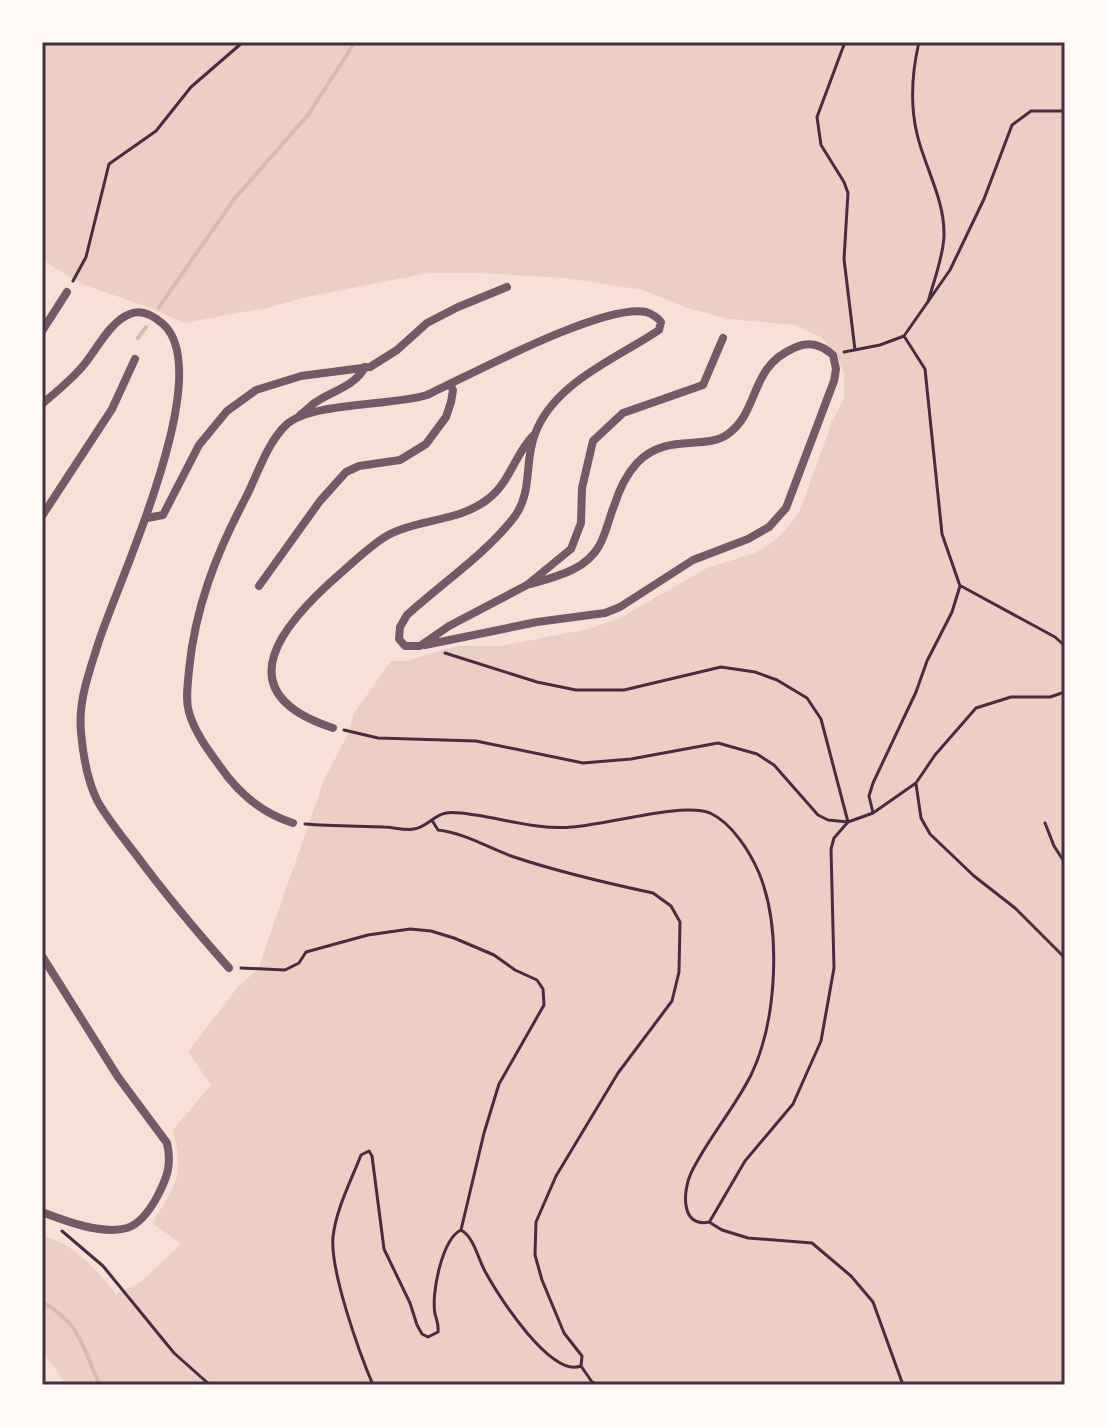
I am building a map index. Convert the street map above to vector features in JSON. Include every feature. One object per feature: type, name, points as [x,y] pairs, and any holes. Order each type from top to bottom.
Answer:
[{"type":"street","points":[[147,518],[163,515],[199,445],[227,411],[256,390],[301,376],[365,367],[397,350],[427,323],[507,287]]},
{"type":"street","points":[[42,331],[67,292]]},
{"type":"street","points":[[42,404],[62,388],[117,323],[130,314],[143,312],[173,332],[180,376],[160,476],[147,518],[99,640],[82,696],[80,730],[86,770],[98,801],[183,917],[229,968]]},
{"type":"street","points":[[297,418],[346,407],[410,401],[531,345],[603,318],[646,312],[661,322],[659,330],[593,369],[566,392],[525,443],[491,498],[454,517],[391,534],[326,586],[303,609],[273,655],[270,669],[272,683],[295,710],[314,722],[333,728]]},
{"type":"street","points":[[527,585],[571,549],[581,523],[582,488],[593,441],[623,413],[703,385],[723,338]]},
{"type":"street","points":[[420,646],[449,626],[527,585],[558,576],[590,558],[599,546],[618,494],[638,461],[653,450],[669,444],[717,439],[729,433],[748,407],[761,377],[781,354],[804,344],[817,344],[833,355],[836,369],[834,381],[786,508],[769,527],[748,539],[693,560],[620,607],[605,613],[537,622],[420,646],[405,646],[399,639],[400,627],[407,615],[487,546],[525,499],[534,434]]},
{"type":"street","points":[[42,516],[112,409],[135,359]]},
{"type":"street","points":[[293,823],[256,806],[231,782],[206,748],[189,712],[187,689],[199,610],[212,568],[275,441],[286,425],[317,401],[348,386],[365,367]]},
{"type":"street","points":[[259,586],[346,472],[359,466],[400,460],[426,444],[446,417],[453,390],[450,384]]},
{"type":"street","points":[[42,956],[118,1077],[167,1143],[170,1156],[170,1169],[154,1203],[140,1220],[129,1227],[101,1228],[42,1212]]},
{"type":"path","points":[[67,292],[86,257],[109,164],[156,131],[191,87],[243,42]]},
{"type":"path","points":[[845,42],[817,117],[821,145],[848,193],[844,259],[855,350],[904,336],[927,305],[960,250],[984,199],[1012,125],[1031,111],[1065,111]]},
{"type":"path","points":[[919,42],[913,89],[914,112],[918,136],[941,210],[944,233],[943,251],[927,305]]},
{"type":"path","points":[[873,813],[869,796],[873,783],[952,612],[960,586],[942,534],[925,369],[904,336]]},
{"type":"path","points":[[960,586],[1055,637],[1065,646]]},
{"type":"path","points":[[420,646],[537,682],[576,690],[624,690],[721,667],[755,672],[777,680],[807,698],[821,719],[848,822]]},
{"type":"path","points":[[333,728],[378,738],[476,741],[583,763],[631,759],[718,743],[757,754],[774,765],[818,815],[828,820],[848,822],[873,813],[916,783],[935,755],[976,708],[1011,697],[1050,697],[1065,692]]},
{"type":"path","points":[[916,783],[921,818],[930,834],[974,876],[1015,908],[1065,958]]},
{"type":"path","points":[[293,823],[413,829],[433,822],[446,813],[462,813],[558,828],[682,810],[710,813],[720,820],[740,841],[759,873],[766,894],[772,993],[768,1028],[751,1073],[711,1136],[685,1188],[684,1201],[690,1217],[699,1222],[709,1222],[722,1230],[748,1238],[812,1243],[851,1276],[873,1302],[903,1385]]},
{"type":"path","points":[[433,822],[438,830],[463,835],[545,867],[653,893],[671,906],[680,922],[679,972],[672,1001],[618,1073],[556,1176],[536,1222],[535,1255],[542,1280],[564,1333],[582,1356],[581,1366],[592,1382],[599,1385]]},
{"type":"path","points":[[709,1222],[745,1161],[793,1104],[821,1041],[834,968],[831,849],[834,838],[848,822]]},
{"type":"path","points":[[1045,823],[1065,863]]},
{"type":"path","points":[[229,968],[285,970],[299,963],[306,952],[368,935],[410,929],[454,938],[494,955],[515,970],[537,980],[543,989],[544,1005],[499,1084],[461,1230],[449,1241],[441,1263],[435,1303],[438,1332],[428,1337],[417,1325],[384,1249],[372,1156],[369,1151],[361,1155],[337,1221],[333,1252],[344,1299],[373,1385]]},
{"type":"path","points":[[461,1230],[471,1239],[480,1262],[499,1294],[535,1343],[566,1367],[573,1369],[581,1366]]},
{"type":"path","points":[[62,1231],[103,1266],[174,1353],[210,1385]]},
{"type":"shaded area","points":[[42,42],[1065,42],[1065,1385],[66,1385],[42,1350],[42,1236],[74,1251],[116,1294],[141,1282],[181,1244],[152,1223],[176,1179],[178,1158],[173,1130],[211,1085],[188,1052],[237,988],[258,969],[324,780],[348,734],[354,713],[391,661],[406,661],[457,646],[500,646],[588,629],[620,618],[707,568],[755,553],[773,542],[800,510],[844,398],[844,373],[835,354],[821,337],[794,325],[729,319],[687,308],[643,290],[565,278],[429,273],[184,323],[82,284],[42,260]]},
{"type":"waterway","points":[[159,307],[235,198],[308,115],[355,42]]},
{"type":"waterway","points":[[138,338],[146,327]]},
{"type":"waterway","points":[[42,1302],[73,1328],[100,1385]]}]
